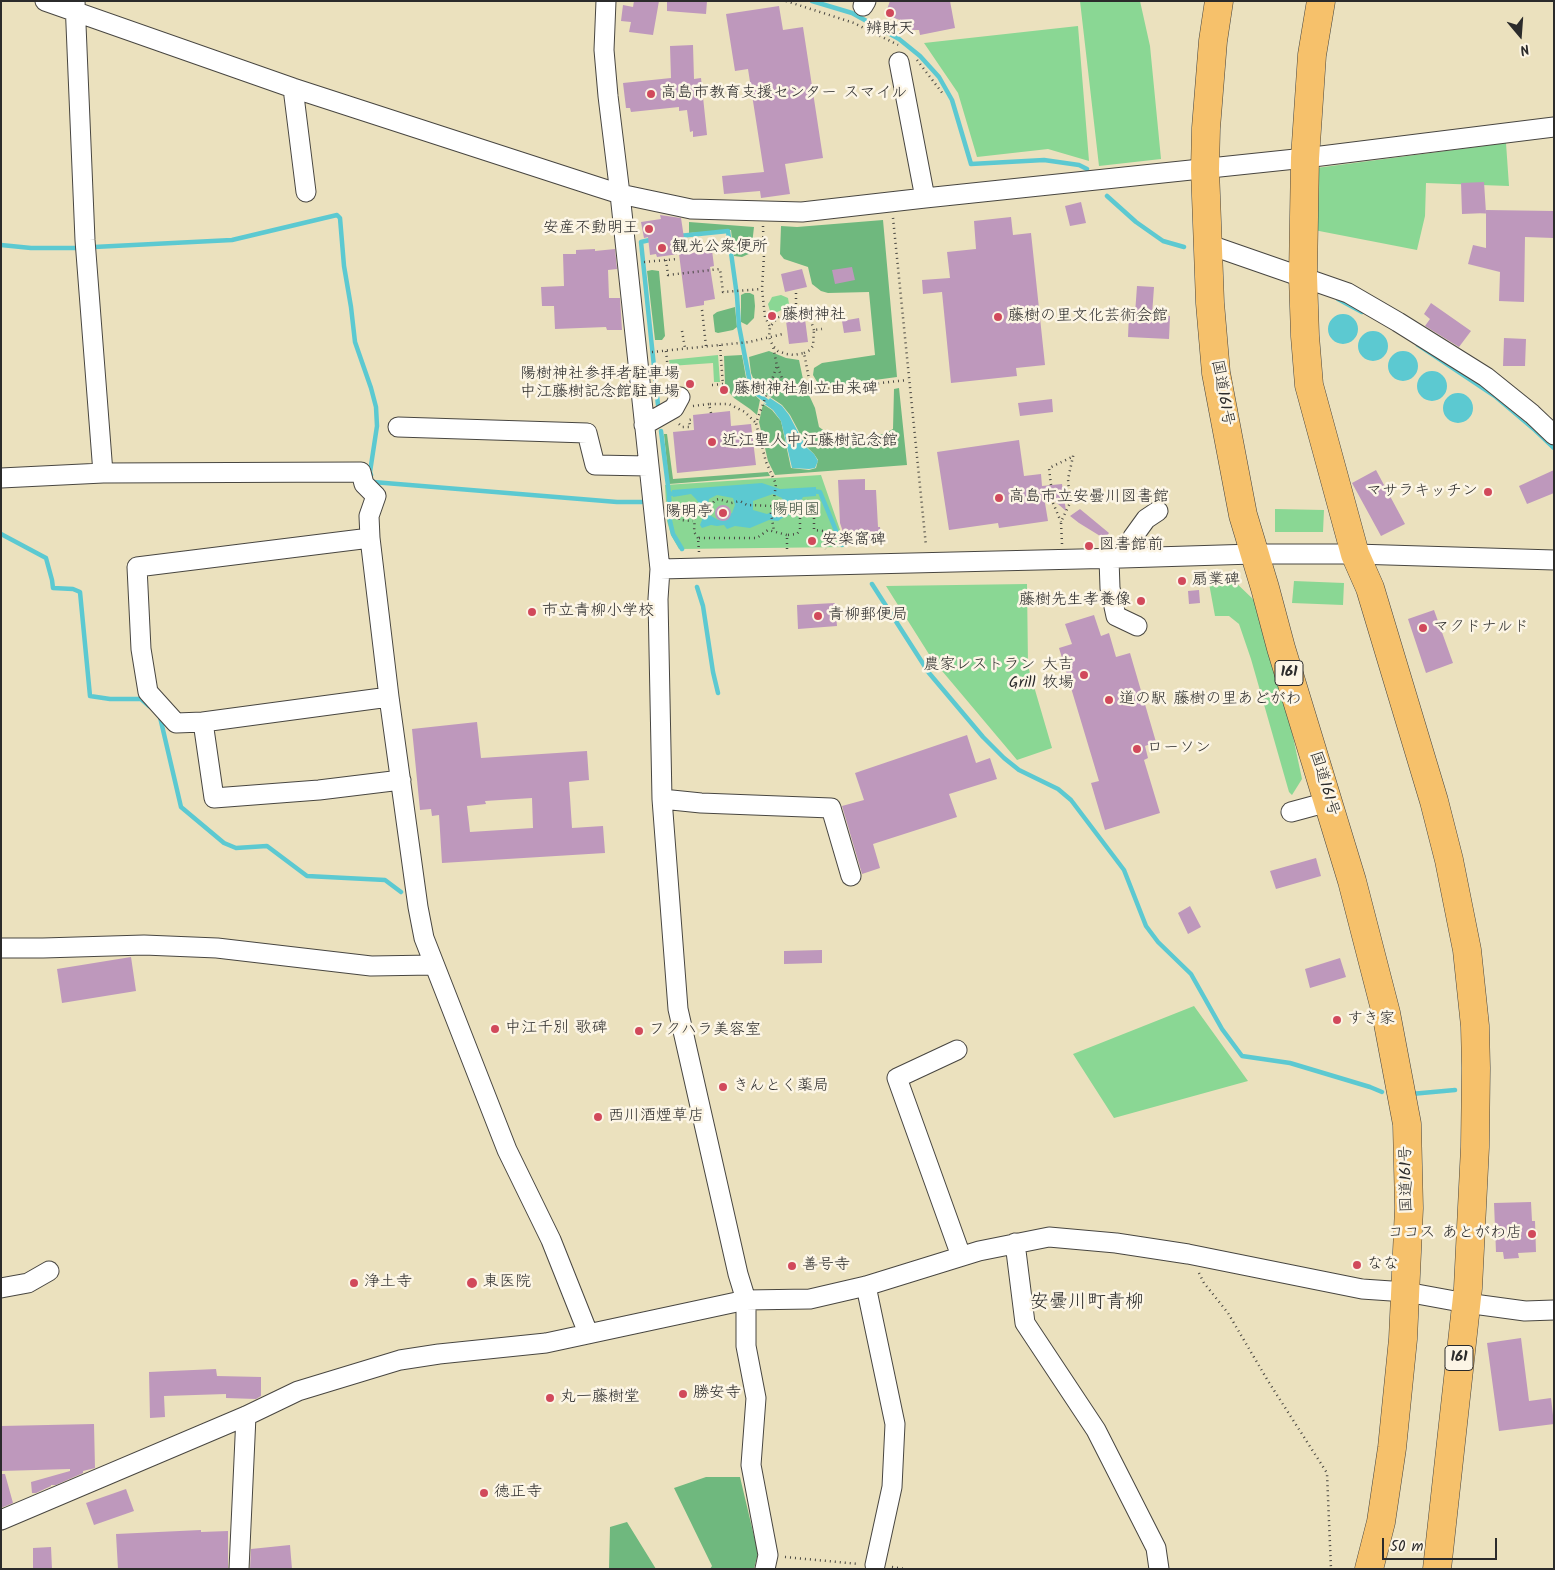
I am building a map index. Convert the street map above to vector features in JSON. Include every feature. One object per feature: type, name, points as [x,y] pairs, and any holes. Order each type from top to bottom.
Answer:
[{"type":"highway","name":"国道161号","points":[[1219,1],[1212,51],[1205,169],[1211,329],[1216,373],[1243,516],[1352,881],[1386,1013],[1407,1124],[1409,1208],[1403,1339],[1392,1448],[1380,1522],[1369,1569]]},
{"type":"highway","name":"161","points":[[1321,1],[1312,55],[1305,158],[1303,276],[1309,385],[1355,554],[1370,588],[1434,801],[1467,950],[1474,1026],[1476,1068],[1474,1156],[1468,1288],[1437,1569]]},
{"type":"street","points":[[45,1],[75,6],[293,88],[620,194],[691,209],[802,212],[1305,158],[1554,127]]},
{"type":"street","points":[[606,1],[599,38],[620,194],[660,569],[658,599],[662,799],[678,1009],[738,1274],[746,1300],[746,1346],[756,1398],[751,1465],[767,1562]]},
{"type":"street","points":[[75,6],[85,240],[103,473]]},
{"type":"street","points":[[905,56],[925,198]]},
{"type":"street","points":[[293,88],[306,192]]},
{"type":"street","points":[[1207,244],[1348,293],[1486,377],[1532,414],[1554,436]]},
{"type":"street","points":[[644,425],[674,408],[680,397]]},
{"type":"street","points":[[398,427],[587,433],[595,465],[648,466]]},
{"type":"street","points":[[1,478],[103,473],[361,472],[364,484],[376,496],[370,516],[370,538],[389,697],[424,938],[507,1150],[551,1240],[588,1333]]},
{"type":"street","points":[[1137,626],[1116,616],[1110,588],[1116,558],[1146,519],[1158,510]]},
{"type":"street","points":[[370,538],[136,567],[141,649],[148,692],[176,723],[203,722],[389,697]]},
{"type":"street","points":[[660,569],[1254,554],[1355,554],[1554,560]]},
{"type":"street","points":[[203,722],[214,798],[319,790],[401,780]]},
{"type":"street","points":[[662,799],[831,808],[851,876]]},
{"type":"street","points":[[1291,812],[1328,802]]},
{"type":"street","points":[[1,948],[144,945],[226,949],[371,966],[433,965]]},
{"type":"street","points":[[957,1050],[896,1078],[961,1256]]},
{"type":"street","points":[[1,1520],[246,1416],[298,1391],[400,1360],[546,1343],[746,1300],[810,1299],[866,1286],[961,1256],[1049,1237],[1116,1243],[1188,1254],[1362,1289],[1406,1292],[1525,1311],[1554,1310]]},
{"type":"street","points":[[1016,1243],[1025,1323],[1096,1430],[1156,1548],[1159,1569]]},
{"type":"street","points":[[1,1288],[28,1283],[49,1271]]},
{"type":"street","points":[[866,1286],[895,1424],[892,1486],[876,1566]]},
{"type":"street","points":[[239,1569],[246,1416]]},
{"type":"path","points":[[786,1],[854,22],[926,70],[943,94]]},
{"type":"path","points":[[892,212],[926,548]]},
{"type":"path","points":[[764,222],[762,289],[766,317],[770,327],[769,337],[785,388],[790,392],[800,394],[816,390],[908,380]]},
{"type":"path","points":[[645,262],[677,259]]},
{"type":"path","points":[[666,260],[668,275],[720,269],[723,292],[762,289]]},
{"type":"path","points":[[796,293],[796,313]]},
{"type":"path","points":[[702,310],[706,346]]},
{"type":"path","points":[[770,327],[777,318],[784,314],[796,313],[805,315],[811,321],[814,330],[813,346],[804,353],[786,354],[773,346]]},
{"type":"path","points":[[814,330],[822,329]]},
{"type":"path","points":[[682,331],[685,348]]},
{"type":"path","points":[[656,352],[739,344],[783,334]]},
{"type":"path","points":[[712,385],[723,385],[720,345]]},
{"type":"path","points":[[666,351],[668,370]]},
{"type":"path","points":[[804,353],[810,384],[816,390]]},
{"type":"path","points":[[774,531],[771,513],[776,488],[766,462],[756,423],[761,405],[777,366]]},
{"type":"path","points":[[711,413],[709,404],[729,404],[745,412],[756,423]]},
{"type":"path","points":[[690,427],[689,420],[693,419]]},
{"type":"path","points":[[1061,522],[1070,503],[1068,479],[1074,452]]},
{"type":"path","points":[[1051,485],[1049,468],[1072,457]]},
{"type":"path","points":[[1063,493],[1069,492]]},
{"type":"path","points":[[699,552],[698,538],[694,532],[695,514],[710,511],[714,500],[720,499],[731,503],[740,502],[753,506],[773,506]]},
{"type":"path","points":[[1053,503],[1061,522],[1062,545]]},
{"type":"path","points":[[698,538],[757,538],[768,530],[787,535],[797,534],[799,533],[800,513],[814,514],[814,530],[824,531],[826,550]]},
{"type":"path","points":[[672,516],[678,516],[679,520],[694,521]]},
{"type":"path","points":[[787,535],[787,551]]},
{"type":"path","points":[[1188,1254],[1204,1283],[1228,1313],[1268,1381],[1327,1473],[1331,1569]]},
{"type":"path","points":[[767,1562],[876,1566],[905,1569]]},
{"type":"green space","points":[[1080,1],[1140,1],[1150,46],[1161,159],[1099,166]]},
{"type":"green space","points":[[1078,26],[1089,161],[1048,149],[977,157],[958,93],[924,43]]},
{"type":"green space","points":[[1506,143],[1509,186],[1426,183],[1425,216],[1417,250],[1314,230],[1316,168]]},
{"type":"green space","points":[[883,220],[897,377],[830,386],[819,385],[813,375],[814,368],[822,363],[875,355],[869,292],[828,293],[821,291],[812,284],[808,267],[784,259],[780,254],[781,226],[797,227]]},
{"type":"green space","points":[[689,222],[754,227],[751,253],[742,257],[734,256],[731,230],[689,233]]},
{"type":"green space","points":[[647,271],[659,271],[665,336],[662,340],[655,340]]},
{"type":"green space","points":[[745,293],[754,295],[755,306],[754,318],[747,325],[741,322],[741,295]]},
{"type":"green space","points":[[781,295],[788,298],[789,304],[786,308],[775,313],[770,311],[768,304],[772,297]]},
{"type":"green space","points":[[735,307],[737,327],[733,330],[715,332],[713,315]]},
{"type":"green space","points":[[769,351],[786,358],[799,360],[804,384],[815,408],[819,427],[833,437],[858,438],[883,434],[893,429],[894,389],[899,388],[907,465],[775,475],[768,461],[759,422],[763,404],[772,410],[781,421],[791,468],[809,470],[816,468],[818,460],[807,447],[790,415],[782,405],[757,388],[751,373],[749,357]]},
{"type":"green space","points":[[718,355],[720,382],[714,382],[713,363],[670,366],[669,360]]},
{"type":"green space","points":[[742,355],[748,389],[760,400],[757,415],[734,398],[729,392],[728,385],[725,384],[724,356]]},
{"type":"green space","points":[[664,434],[667,434],[673,479],[768,472],[770,476],[669,484]]},
{"type":"green space","name":"陽明園","points":[[821,475],[846,547],[679,549],[671,535],[667,521],[665,485]]},
{"type":"green space","points":[[1275,509],[1324,510],[1323,532],[1275,532]]},
{"type":"green space","points":[[1208,578],[1231,578],[1255,601],[1292,732],[1302,779],[1292,795],[1289,792],[1251,659],[1239,624],[1229,616],[1215,616]]},
{"type":"green space","points":[[1294,581],[1344,583],[1343,605],[1292,603]]},
{"type":"green space","points":[[1027,584],[1028,666],[1052,748],[1017,760],[932,659],[886,586]]},
{"type":"green space","points":[[1194,1006],[1248,1081],[1114,1118],[1073,1054]]},
{"type":"green space","points":[[706,1477],[740,1477],[758,1553],[754,1569],[710,1569],[712,1566],[674,1488]]},
{"type":"green space","points":[[627,1522],[656,1569],[609,1569],[610,1527]]},
{"type":"water","points":[[1343,314],[1354,318],[1358,329],[1354,340],[1343,344],[1332,340],[1328,329],[1332,318]]},
{"type":"water","points":[[1373,331],[1384,335],[1388,346],[1384,357],[1373,361],[1362,357],[1358,346],[1362,335]]},
{"type":"water","points":[[1403,351],[1414,355],[1418,366],[1414,377],[1403,381],[1392,377],[1388,366],[1392,355]]},
{"type":"water","points":[[1432,371],[1443,375],[1447,386],[1443,397],[1432,401],[1421,397],[1417,386],[1421,375]]},
{"type":"water","points":[[1458,393],[1469,397],[1473,408],[1469,419],[1458,423],[1447,419],[1443,408],[1447,397]]},
{"type":"water","points":[[770,398],[782,406],[789,415],[806,447],[814,454],[818,461],[815,468],[792,468],[781,421],[773,410],[763,403],[766,404]]},
{"type":"water","points":[[762,483],[780,489],[816,487],[816,496],[803,497],[793,516],[785,516],[778,521],[769,520],[750,528],[735,526],[727,529],[724,525],[711,525],[702,528],[700,525],[704,515],[702,507],[696,499],[691,494],[673,497],[672,490]],"holes":[[[773,494],[782,498],[784,502],[779,509],[767,514],[753,510],[753,501]],[[717,495],[733,498],[735,505],[732,513],[718,520],[708,514],[707,509],[709,499]]]},
{"type":"building","points":[[634,1],[659,1],[653,35],[629,32],[631,22],[621,21],[623,5],[633,7]]},
{"type":"building","points":[[667,1],[707,1],[706,14],[667,11]]},
{"type":"building","points":[[890,1],[950,1],[955,28],[920,35],[919,30],[900,30],[900,20],[885,15]]},
{"type":"building","points":[[779,6],[783,30],[803,27],[823,158],[785,164],[790,194],[761,198],[760,191],[724,194],[722,176],[764,172],[748,69],[735,71],[726,14]]},
{"type":"building","points":[[693,45],[694,79],[701,78],[707,135],[693,137],[693,131],[690,132],[687,110],[679,111],[679,107],[631,112],[630,108],[626,108],[623,83],[671,78],[670,46]]},
{"type":"building","points":[[1484,182],[1486,213],[1462,214],[1461,183]]},
{"type":"building","points":[[1081,202],[1086,223],[1070,226],[1065,206]]},
{"type":"building","points":[[1486,210],[1554,211],[1554,238],[1525,237],[1524,302],[1499,301],[1500,272],[1468,264],[1473,245],[1486,248]]},
{"type":"building","points":[[660,215],[681,218],[686,251],[690,250],[691,253],[712,250],[714,266],[710,267],[715,299],[704,301],[704,305],[686,308],[679,254],[657,257],[656,254],[650,255],[648,237],[644,238],[641,222],[661,219]]},
{"type":"building","points":[[1011,217],[1013,235],[1031,233],[1045,365],[1016,368],[1017,376],[951,383],[942,292],[923,294],[922,280],[950,278],[947,252],[976,249],[974,221]]},
{"type":"building","points":[[595,249],[595,251],[615,249],[617,269],[608,270],[609,298],[620,298],[622,330],[607,330],[606,327],[555,329],[554,306],[542,306],[541,287],[564,286],[563,254],[576,254],[576,250]]},
{"type":"building","points":[[852,267],[855,280],[835,284],[832,270]]},
{"type":"building","points":[[802,269],[807,287],[785,292],[781,274]]},
{"type":"building","points":[[1137,286],[1154,287],[1152,315],[1170,316],[1169,339],[1128,337],[1129,313],[1135,314]]},
{"type":"building","points":[[1431,303],[1471,331],[1459,347],[1425,326],[1430,319],[1424,314]]},
{"type":"building","points":[[859,318],[861,331],[844,333],[842,321]]},
{"type":"building","points":[[805,319],[808,342],[789,344],[786,321]]},
{"type":"building","points":[[1504,338],[1526,339],[1525,366],[1503,366]]},
{"type":"building","points":[[1052,399],[1053,412],[1020,416],[1018,403]]},
{"type":"building","points":[[730,411],[731,426],[751,424],[756,465],[677,473],[673,432],[694,430],[693,415]]},
{"type":"building","points":[[1019,440],[1024,476],[1041,474],[1042,486],[1062,484],[1066,511],[1043,491],[1048,521],[999,528],[998,523],[949,530],[937,452]]},
{"type":"building","points":[[1376,470],[1405,524],[1381,536],[1352,483]]},
{"type":"building","points":[[1554,470],[1554,493],[1527,504],[1519,486]]},
{"type":"building","points":[[865,479],[865,490],[876,490],[881,543],[850,544],[849,538],[845,538],[840,523],[838,480]]},
{"type":"building","name":"陽明亭","points":[[720,505],[726,505],[731,510],[729,519],[720,521],[715,516],[715,510]]},
{"type":"building","points":[[1080,509],[1109,533],[1105,539],[1070,516]]},
{"type":"building","points":[[1199,590],[1200,603],[1189,604],[1188,591]]},
{"type":"building","points":[[835,603],[837,626],[798,629],[797,605]]},
{"type":"building","points":[[1434,610],[1453,663],[1426,673],[1408,619]]},
{"type":"building","name":"道の駅 藤樹の里あどがわ","points":[[1094,615],[1101,636],[1109,633],[1116,657],[1130,653],[1156,742],[1145,746],[1148,758],[1144,760],[1160,813],[1105,830],[1091,783],[1099,781],[1059,648],[1072,644],[1065,624]]},
{"type":"building","points":[[477,722],[481,758],[587,751],[589,780],[569,782],[572,828],[603,826],[605,853],[442,863],[439,815],[432,816],[431,809],[420,810],[412,729]],"holes":[[[532,798],[533,828],[470,832],[467,806],[486,804],[485,801]]]},
{"type":"building","points":[[967,735],[976,763],[990,758],[997,779],[949,794],[957,817],[873,844],[880,868],[862,874],[842,806],[864,800],[855,773]]},
{"type":"building","points":[[1316,858],[1321,876],[1276,889],[1270,871]]},
{"type":"building","points":[[1190,906],[1201,927],[1188,934],[1178,913]]},
{"type":"building","points":[[822,950],[822,963],[784,964],[784,951]]},
{"type":"building","points":[[131,957],[136,991],[62,1003],[57,969]]},
{"type":"building","points":[[1340,958],[1346,977],[1310,988],[1305,969]]},
{"type":"building","points":[[1531,1202],[1532,1221],[1535,1221],[1536,1252],[1518,1253],[1519,1258],[1504,1259],[1503,1252],[1496,1252],[1494,1203]]},
{"type":"building","points":[[1521,1338],[1529,1401],[1551,1398],[1554,1424],[1499,1431],[1487,1343]]},
{"type":"building","points":[[216,1369],[217,1376],[261,1377],[261,1396],[256,1399],[226,1398],[226,1394],[164,1396],[165,1417],[150,1418],[149,1372]]},
{"type":"building","points":[[94,1424],[95,1468],[83,1471],[83,1473],[36,1493],[32,1493],[31,1482],[70,1471],[70,1469],[1,1471],[1,1426]]},
{"type":"building","points":[[1,1474],[5,1474],[13,1503],[1,1508]]},
{"type":"building","points":[[126,1489],[134,1511],[94,1525],[86,1503]]},
{"type":"building","points":[[201,1530],[201,1532],[228,1531],[228,1569],[118,1569],[116,1534]]},
{"type":"building","points":[[290,1545],[292,1569],[250,1569],[251,1549]]},
{"type":"building","points":[[51,1547],[52,1569],[33,1569],[33,1548]]},
{"type":"waterway","points":[[812,1],[852,13],[899,39],[920,56],[939,77],[952,100],[971,164],[1044,160],[1079,165],[1087,169]]},
{"type":"waterway","points":[[1107,196],[1136,222],[1163,241],[1184,247]]},
{"type":"waterway","points":[[94,247],[232,240],[337,215],[340,218],[344,266],[355,342],[376,407],[377,426],[371,475]]},
{"type":"waterway","points":[[679,236],[728,231],[739,326],[750,383],[757,394],[771,404]]},
{"type":"waterway","points":[[654,239],[641,242],[658,405]]},
{"type":"waterway","points":[[1,245],[31,248],[80,248]]},
{"type":"waterway","points":[[1338,299],[1362,312]]},
{"type":"waterway","points":[[1418,345],[1496,397],[1554,448]]},
{"type":"waterway","points":[[661,431],[669,494],[670,521],[673,534],[682,549]]},
{"type":"waterway","points":[[373,482],[617,502],[642,502]]},
{"type":"waterway","points":[[811,491],[820,492],[842,545]]},
{"type":"waterway","points":[[669,494],[679,493]]},
{"type":"waterway","points":[[1,534],[46,558],[53,588],[73,589],[80,592],[90,696],[110,699],[141,699],[149,706]]},
{"type":"waterway","points":[[872,584],[929,673],[983,737],[1019,770],[1058,789],[1071,800],[1124,870],[1146,926],[1158,942],[1191,974],[1222,1029],[1242,1056],[1290,1063],[1382,1092]]},
{"type":"waterway","points":[[697,587],[703,606],[718,693]]},
{"type":"waterway","points":[[160,717],[181,807],[224,843],[236,848],[267,846],[307,876],[385,880],[401,892]]},
{"type":"waterway","points":[[1411,1094],[1455,1090]]},
{"type":"place","name":"辨財天","points":[[890,13]]},
{"type":"place","name":"高島市教育支援センター スマイル","points":[[651,94]]},
{"type":"place","name":"安産不動明王","points":[[649,229]]},
{"type":"place","name":"観光公衆便所","points":[[662,248]]},
{"type":"place","name":"藤樹神社","points":[[772,316]]},
{"type":"place","name":"藤樹の里文化芸術会館","points":[[998,317]]},
{"type":"place","name":"陽樹神社参拝者駐車場 中江藤樹記念館駐車場","points":[[690,384]]},
{"type":"place","name":"藤樹神社創立由来碑","points":[[724,390]]},
{"type":"place","name":"近江聖人中江藤樹記念館","points":[[712,442]]},
{"type":"place","name":"マサラキッチン","points":[[1488,492]]},
{"type":"place","name":"高島市立安曇川図書館","points":[[999,498]]},
{"type":"place","name":"陽明亭","points":[[723,513]]},
{"type":"place","name":"安楽窩碑","points":[[812,541]]},
{"type":"place","name":"図書館前","points":[[1089,546]]},
{"type":"place","name":"扇業碑","points":[[1182,581]]},
{"type":"place","name":"藤樹先生孝養像","points":[[1141,601]]},
{"type":"place","name":"市立青柳小学校","points":[[532,612]]},
{"type":"place","name":"青柳郵便局","points":[[818,616]]},
{"type":"place","name":"マクドナルド","points":[[1423,628]]},
{"type":"place","name":"農家レストラン 大吉 Grill 牧場","points":[[1084,675]]},
{"type":"place","name":"道の駅 藤樹の里あどがわ","points":[[1109,700]]},
{"type":"place","name":"ローソン","points":[[1137,749]]},
{"type":"place","name":"すき家","points":[[1337,1020]]},
{"type":"place","name":"中江千別 歌碑","points":[[495,1029]]},
{"type":"place","name":"フクハラ美容室","points":[[639,1031]]},
{"type":"place","name":"きんとく薬局","points":[[723,1087]]},
{"type":"place","name":"西川酒煙草店","points":[[598,1117]]},
{"type":"place","name":"ココス あとがわ店","points":[[1532,1234]]},
{"type":"place","name":"なな","points":[[1357,1265]]},
{"type":"place","name":"善号寺","points":[[792,1266]]},
{"type":"place","name":"浄土寺","points":[[354,1283]]},
{"type":"place","name":"東医院","points":[[472,1283]]},
{"type":"place","name":"勝安寺","points":[[683,1394]]},
{"type":"place","name":"丸一藤樹堂","points":[[550,1398]]},
{"type":"place","name":"徳正寺","points":[[484,1493]]},
{"type":"district","name":"安曇川町青柳","points":[[1087,1304]]}]
